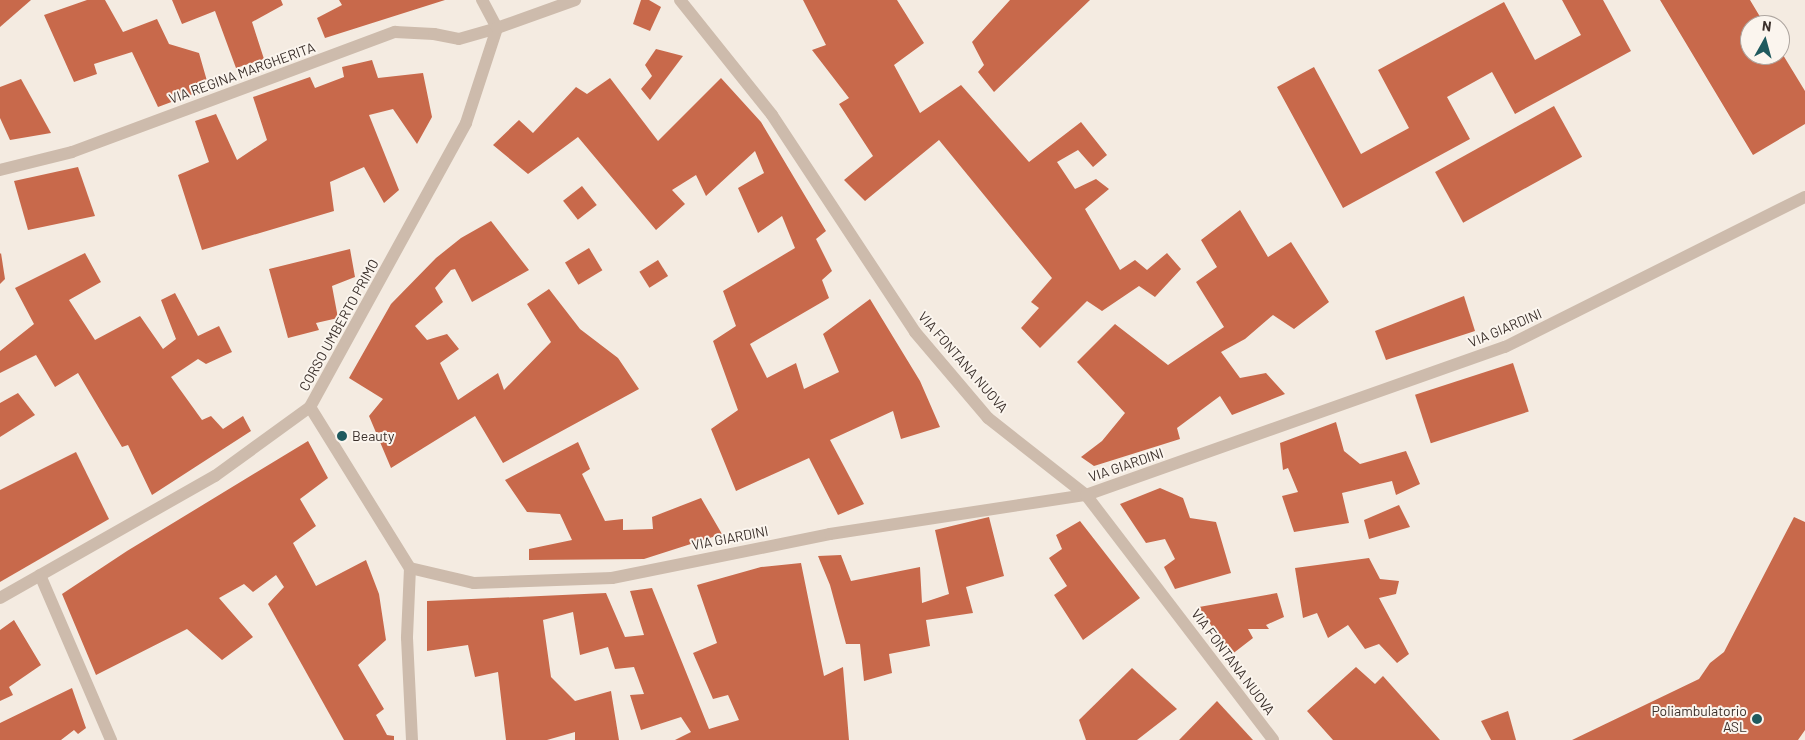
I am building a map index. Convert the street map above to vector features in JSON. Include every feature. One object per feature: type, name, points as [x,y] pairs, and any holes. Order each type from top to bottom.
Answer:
[{"type":"street","points":[[482,0],[497,28],[575,0]]},
{"type":"street","name":"VIA FONTANA NUOVA","points":[[680,0],[772,116],[915,332],[988,418],[1086,495],[1273,740]]},
{"type":"street","name":"VIA REGINA MARGHERITA","points":[[0,170],[72,152],[395,32],[434,34],[459,39],[497,28]]},
{"type":"street","name":"CORSO UMBERTO PRIMO","points":[[0,598],[215,476],[310,407],[466,123],[497,28]]},
{"type":"street","name":"VIA GIARDINI","points":[[410,568],[474,583],[612,578],[830,534],[1086,495],[1505,347],[1805,197]]},
{"type":"street","points":[[310,407],[410,568],[407,638],[412,740]]},
{"type":"street","points":[[40,575],[111,740]]},
{"type":"building","points":[[0,0],[31,0],[0,27]]},
{"type":"building","points":[[87,0],[105,0],[123,32],[157,19],[169,44],[199,53],[209,88],[158,107],[132,52],[94,64],[97,74],[74,82],[44,15]]},
{"type":"building","points":[[172,0],[281,0],[283,5],[252,22],[264,59],[236,68],[215,11],[182,24]]},
{"type":"building","points":[[339,0],[445,0],[325,38],[317,18],[342,5]]},
{"type":"building","points":[[641,0],[649,0],[661,7],[650,31],[633,24]]},
{"type":"building","points":[[803,0],[897,0],[924,43],[894,65],[920,113],[961,85],[1029,162],[1081,122],[1107,155],[1093,167],[1078,150],[1057,162],[1075,189],[1096,179],[1109,189],[1085,209],[1120,270],[1135,260],[1147,270],[1167,253],[1181,269],[1155,297],[1139,286],[1102,311],[1087,301],[1040,348],[1021,328],[1039,308],[1031,302],[1052,278],[939,140],[865,201],[844,180],[873,156],[839,104],[849,98],[812,50],[826,45]]},
{"type":"building","points":[[1010,0],[1090,0],[994,92],[978,72],[984,65],[972,42]]},
{"type":"building","points":[[1562,0],[1603,0],[1631,51],[1515,114],[1492,72],[1447,97],[1470,139],[1343,208],[1277,87],[1314,67],[1361,154],[1409,128],[1378,70],[1504,2],[1535,60],[1581,35]]},
{"type":"building","points":[[1660,0],[1750,0],[1759,15],[1740,15],[1740,65],[1789,65],[1805,91],[1805,124],[1753,155]]},
{"type":"building","points":[[656,49],[683,56],[650,100],[641,89],[652,76],[645,65]]},
{"type":"building","points":[[372,60],[378,78],[423,73],[432,117],[417,144],[393,109],[369,115],[399,190],[384,203],[364,167],[330,182],[334,211],[202,250],[178,175],[209,162],[195,121],[216,114],[237,160],[267,140],[253,97],[310,77],[315,88],[344,77],[342,67]]},
{"type":"building","points":[[610,78],[658,141],[721,78],[761,122],[826,231],[816,239],[832,271],[822,280],[829,298],[750,344],[767,378],[796,363],[804,389],[839,372],[823,334],[870,299],[920,381],[940,427],[901,439],[893,411],[830,440],[864,504],[838,515],[809,458],[736,491],[711,429],[738,410],[713,341],[736,326],[723,291],[795,248],[782,216],[758,233],[738,188],[764,173],[755,151],[706,196],[696,175],[672,190],[685,204],[656,230],[578,137],[528,174],[493,145],[519,120],[533,133],[576,87],[587,94]]},
{"type":"building","points":[[21,79],[51,133],[10,140],[0,118],[0,87]]},
{"type":"building","points":[[1554,106],[1582,157],[1463,223],[1435,172]]},
{"type":"building","points":[[78,167],[95,216],[28,230],[14,181]]},
{"type":"building","points":[[582,186],[597,205],[578,220],[563,201]]},
{"type":"building","points":[[1240,210],[1268,257],[1291,242],[1329,302],[1294,329],[1273,315],[1245,339],[1221,352],[1240,378],[1266,373],[1285,394],[1232,415],[1220,396],[1177,428],[1180,439],[1094,466],[1081,457],[1102,441],[1125,413],[1077,362],[1115,324],[1168,365],[1224,327],[1196,282],[1217,267],[1201,240]]},
{"type":"building","points":[[491,221],[529,270],[472,302],[455,269],[451,270],[435,288],[443,302],[415,326],[427,340],[447,334],[459,349],[440,363],[458,400],[498,373],[504,390],[551,342],[527,304],[549,289],[580,329],[618,358],[639,389],[503,463],[475,416],[391,468],[369,416],[383,399],[349,378],[391,304],[436,258],[461,238]]},
{"type":"building","points":[[589,248],[602,270],[578,285],[565,262]]},
{"type":"building","points":[[350,249],[355,277],[332,286],[338,318],[316,323],[319,330],[288,338],[269,269]]},
{"type":"building","points":[[85,253],[101,282],[69,300],[95,340],[140,316],[163,349],[176,339],[161,300],[175,293],[198,336],[219,326],[232,352],[206,364],[198,359],[171,377],[202,420],[211,416],[223,429],[243,416],[251,431],[152,495],[128,445],[122,447],[78,373],[55,387],[36,355],[0,373],[0,351],[34,324],[15,288]]},
{"type":"building","points":[[0,254],[5,279],[0,284]]},
{"type":"building","points":[[658,260],[668,276],[649,288],[639,272]]},
{"type":"building","points":[[1464,296],[1475,331],[1386,360],[1375,331]]},
{"type":"building","points":[[1513,363],[1529,412],[1431,443],[1415,395]]},
{"type":"building","points":[[18,393],[35,415],[0,437],[0,403]]},
{"type":"building","points":[[1336,422],[1344,451],[1360,464],[1406,451],[1420,484],[1396,495],[1392,481],[1342,493],[1349,523],[1294,532],[1282,496],[1298,492],[1288,468],[1283,470],[1280,443]]},
{"type":"building","points":[[308,441],[328,478],[300,499],[316,526],[293,543],[316,586],[366,560],[379,594],[386,640],[358,665],[384,709],[376,715],[387,735],[394,736],[394,740],[344,740],[268,604],[284,587],[276,575],[253,592],[244,584],[219,598],[253,637],[222,660],[187,629],[96,675],[62,594],[127,551]]},
{"type":"building","points":[[578,442],[590,469],[582,474],[605,521],[623,519],[623,530],[653,529],[652,517],[701,498],[722,534],[644,559],[529,560],[529,549],[572,540],[560,514],[527,512],[505,480]]},
{"type":"building","points":[[76,452],[109,519],[0,582],[0,490]]},
{"type":"building","points":[[1160,488],[1183,498],[1190,518],[1216,522],[1231,573],[1175,589],[1164,567],[1175,559],[1165,539],[1146,543],[1120,504]]},
{"type":"building","points":[[1399,505],[1410,527],[1369,539],[1364,520]]},
{"type":"building","points":[[989,517],[1004,576],[966,587],[973,613],[926,620],[930,646],[889,654],[892,673],[864,681],[860,644],[846,644],[830,585],[818,556],[841,555],[851,581],[920,567],[922,603],[949,594],[935,530]]},
{"type":"building","points":[[1794,517],[1805,522],[1805,730],[1798,740],[1572,740],[1699,679],[1710,663],[1724,652]]},
{"type":"building","points":[[1080,521],[1140,598],[1083,640],[1054,595],[1067,586],[1049,558],[1062,549],[1056,535]]},
{"type":"building","points":[[1369,558],[1380,579],[1399,581],[1396,594],[1379,598],[1409,654],[1397,663],[1379,644],[1365,649],[1348,625],[1328,638],[1317,613],[1303,618],[1295,568]]},
{"type":"building","points":[[801,563],[824,676],[843,667],[849,740],[675,740],[691,732],[681,717],[641,730],[630,695],[644,694],[634,667],[615,669],[608,647],[580,655],[573,612],[543,620],[551,677],[575,701],[611,691],[619,740],[575,740],[575,732],[547,740],[506,740],[498,672],[475,677],[468,645],[427,651],[427,601],[606,593],[625,637],[644,635],[630,591],[652,588],[709,729],[739,720],[728,695],[713,699],[693,653],[717,643],[697,585],[761,567]]},
{"type":"building","points":[[1277,593],[1284,617],[1266,625],[1269,629],[1248,629],[1253,638],[1231,655],[1199,607]]},
{"type":"building","points":[[14,620],[41,665],[9,687],[13,695],[0,701],[0,630]]},
{"type":"building","points":[[1356,667],[1375,684],[1383,676],[1440,740],[1333,740],[1307,711]]},
{"type":"building","points":[[1132,668],[1177,709],[1137,740],[1086,740],[1079,720]]},
{"type":"building","points":[[72,688],[86,728],[78,734],[74,730],[61,740],[0,740],[0,723]]},
{"type":"building","points":[[1217,701],[1253,740],[1179,740]]},
{"type":"building","points":[[1508,711],[1516,740],[1491,740],[1481,721]]},
{"type":"place","name":"Beauty","points":[[342,436]]},
{"type":"place","name":"Poliambulatorio ASL","points":[[1757,719]]}]
